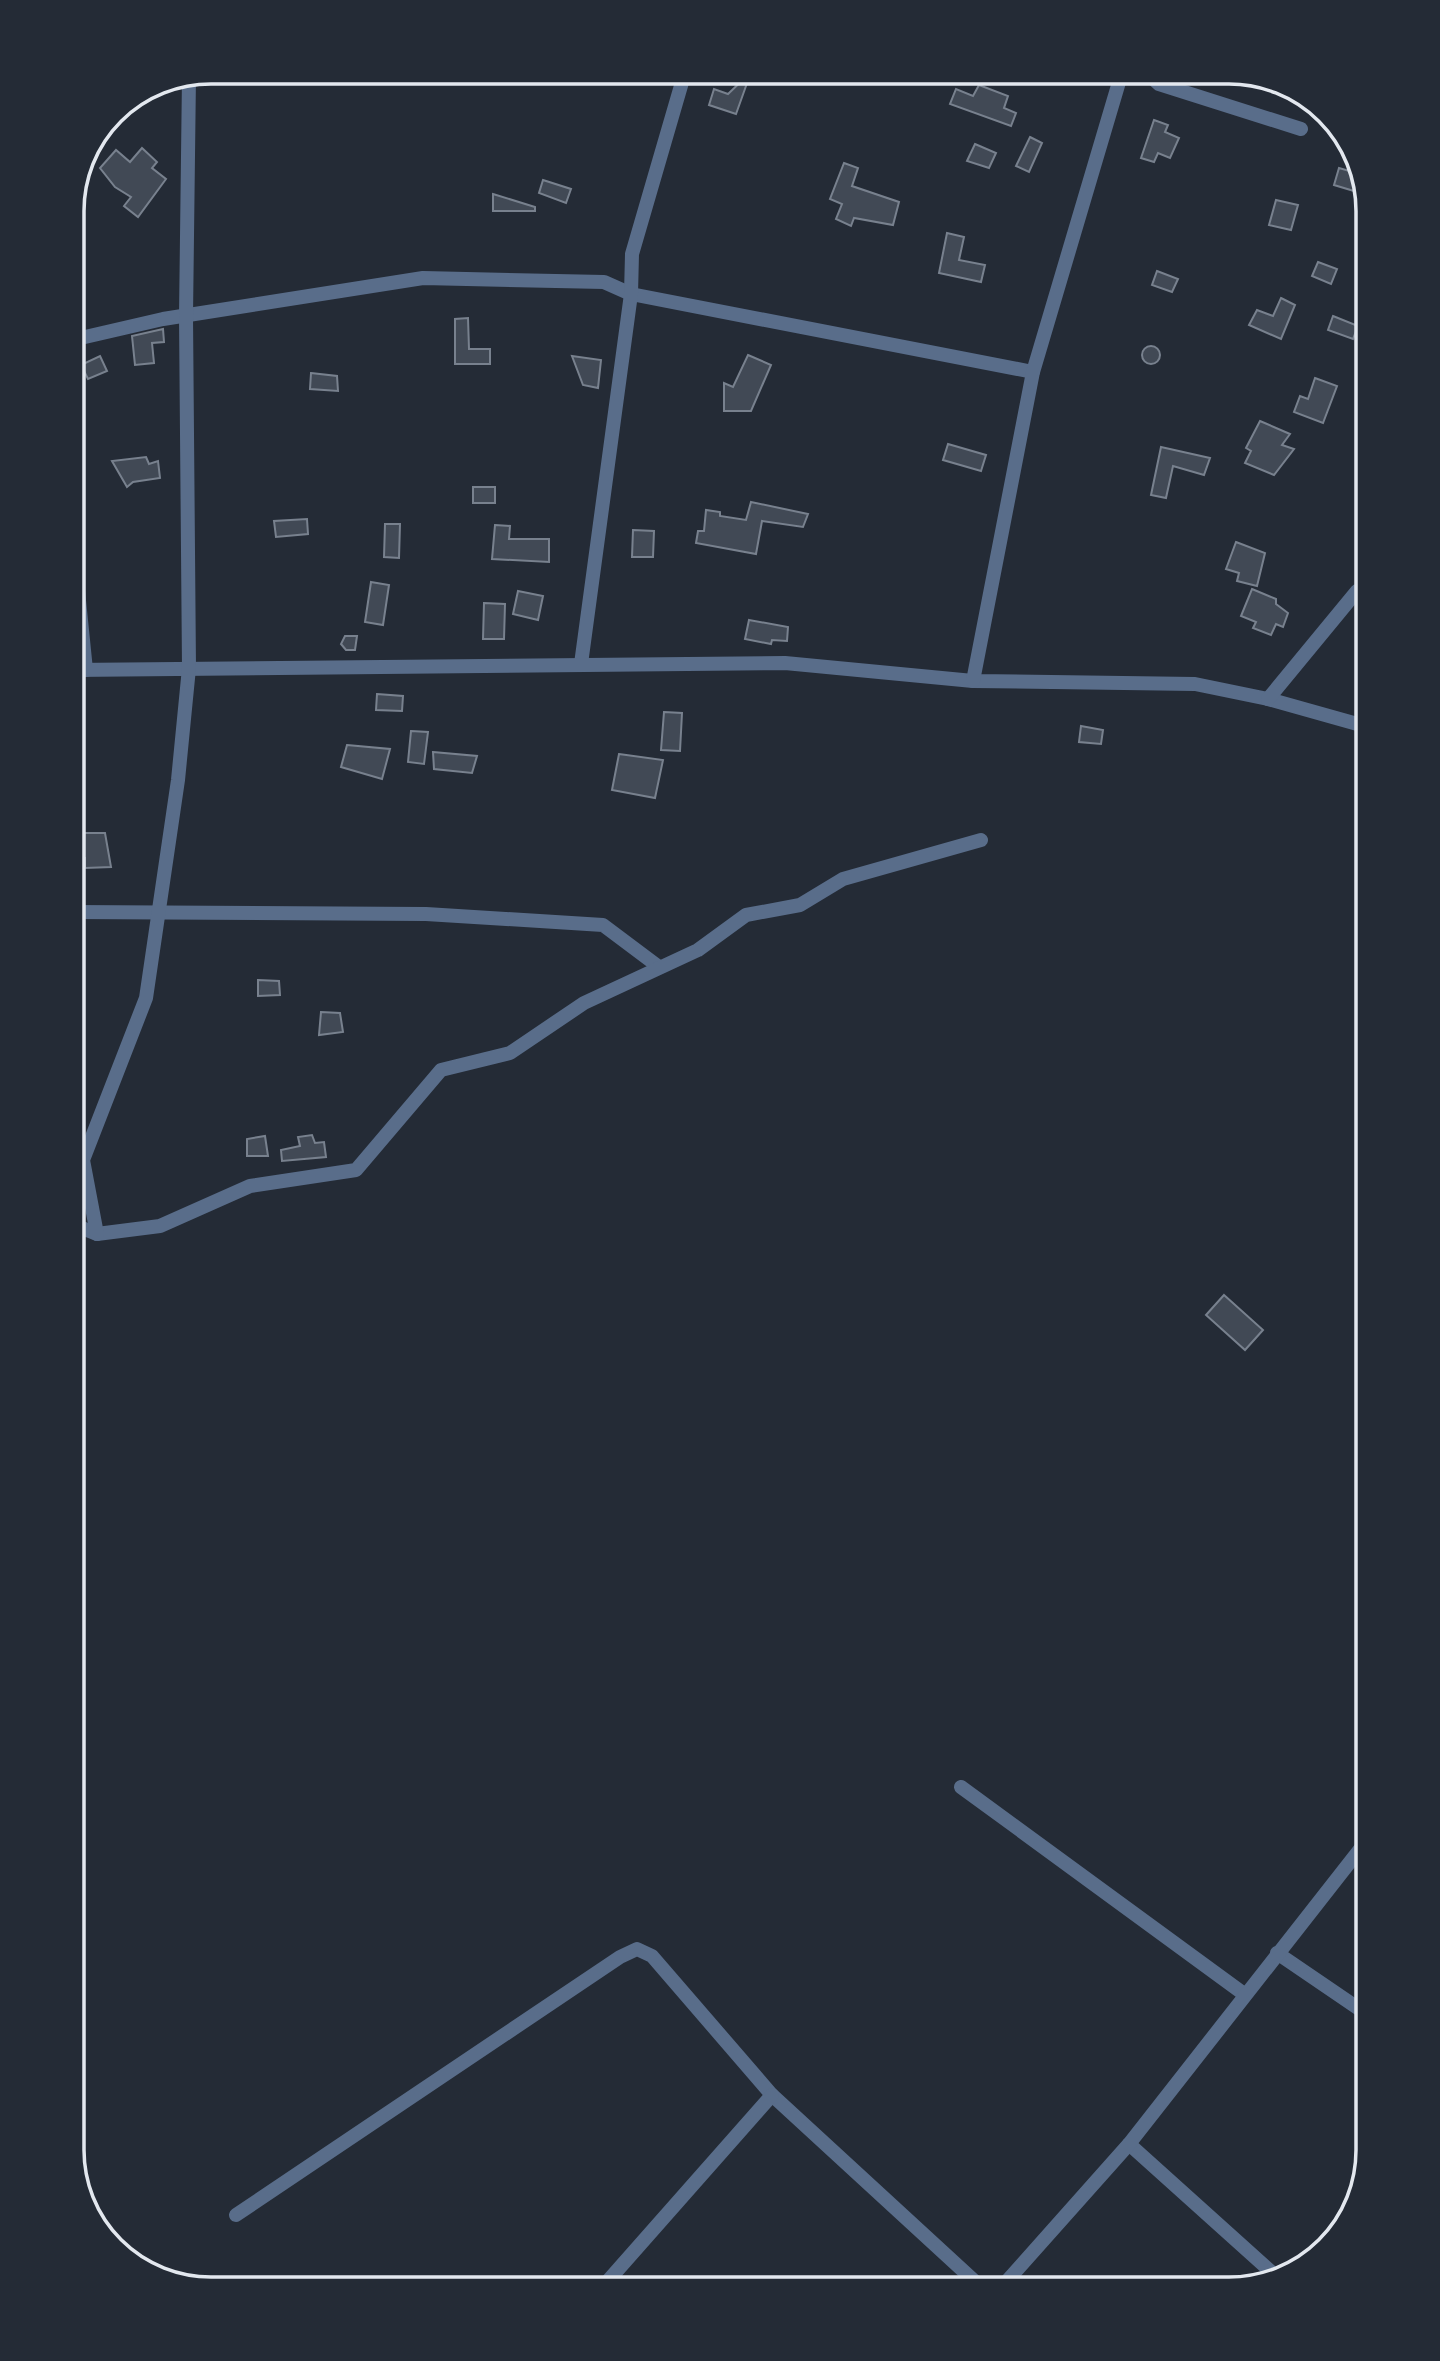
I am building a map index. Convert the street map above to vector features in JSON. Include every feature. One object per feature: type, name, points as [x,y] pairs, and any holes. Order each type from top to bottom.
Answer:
[{"type":"street","points":[[581,664],[631,294],[632,254],[682,84]]},
{"type":"street","points":[[973,681],[1033,372],[1118,84]]},
{"type":"street","points":[[1159,84],[1301,129]]},
{"type":"street","points":[[84,1157],[146,998],[178,780],[188,668],[186,316],[189,86]]},
{"type":"street","points":[[84,337],[186,316],[423,278],[604,282],[631,294],[1033,372]]},
{"type":"street","points":[[1268,699],[1356,592]]},
{"type":"street","points":[[84,670],[785,663],[973,681],[1195,684],[1268,699],[1356,724]]},
{"type":"street","points":[[84,1229],[97,1234],[160,1226],[250,1186],[356,1170],[441,1070],[510,1053],[584,1003],[698,950],[746,915],[800,905],[843,880],[981,840]]},
{"type":"street","points":[[84,912],[426,914],[603,925],[660,967]]},
{"type":"street","points":[[84,1165],[97,1234]]},
{"type":"street","points":[[961,1787],[1244,1994]]},
{"type":"street","points":[[1011,2277],[1129,2144],[1356,1854]]},
{"type":"street","points":[[236,2215],[620,1957],[637,1949],[652,1956],[772,2095],[970,2277]]},
{"type":"street","points":[[1277,1953],[1356,2007]]},
{"type":"street","points":[[611,2277],[772,2095]]},
{"type":"street","points":[[1129,2144],[1269,2270]]},
{"type":"building","points":[[738,84],[747,84],[736,114],[709,105],[714,89],[728,94]]},
{"type":"building","points":[[979,85],[1008,96],[1004,108],[1016,113],[1011,126],[950,104],[956,89],[973,96]]},
{"type":"building","points":[[1154,120],[1168,125],[1165,132],[1179,138],[1170,158],[1158,153],[1154,162],[1141,158]]},
{"type":"building","points":[[1030,137],[1042,143],[1029,172],[1016,166]]},
{"type":"building","points":[[975,144],[996,153],[989,168],[967,161]]},
{"type":"building","points":[[142,148],[157,162],[152,168],[166,179],[138,217],[124,206],[131,197],[115,187],[100,168],[116,150],[130,162]]},
{"type":"building","points":[[844,163],[858,168],[852,186],[899,202],[893,225],[854,218],[851,226],[836,219],[842,204],[830,199]]},
{"type":"building","points":[[1339,168],[1349,171],[1355,191],[1334,185]]},
{"type":"building","points":[[543,180],[571,189],[566,203],[539,193]]},
{"type":"building","points":[[493,194],[535,207],[535,211],[493,211]]},
{"type":"building","points":[[1276,200],[1298,205],[1291,230],[1269,225]]},
{"type":"building","points":[[947,233],[964,237],[959,260],[985,265],[981,282],[939,273]]},
{"type":"building","points":[[1318,262],[1337,269],[1331,284],[1312,276]]},
{"type":"building","points":[[1157,271],[1178,279],[1172,292],[1152,285]]},
{"type":"building","points":[[1281,298],[1295,305],[1281,339],[1249,325],[1257,310],[1273,316]]},
{"type":"building","points":[[1333,316],[1356,325],[1353,339],[1328,330]]},
{"type":"building","points":[[468,318],[469,349],[490,349],[490,364],[455,364],[455,319]]},
{"type":"building","points":[[163,329],[164,342],[152,343],[154,363],[135,365],[132,336]]},
{"type":"building","points":[[1151,346],[1157,349],[1160,355],[1157,361],[1151,364],[1145,361],[1142,355],[1145,349]]},
{"type":"building","points":[[748,355],[771,365],[751,411],[724,411],[724,383],[733,387]]},
{"type":"building","points":[[100,356],[107,371],[88,379],[84,364]]},
{"type":"building","points":[[572,356],[601,360],[598,388],[583,385]]},
{"type":"building","points":[[311,373],[337,376],[338,391],[310,389]]},
{"type":"building","points":[[1315,378],[1337,386],[1323,423],[1294,412],[1300,396],[1308,399]]},
{"type":"building","points":[[1260,421],[1290,434],[1282,445],[1294,449],[1274,475],[1245,463],[1251,451],[1246,448]]},
{"type":"building","points":[[948,444],[986,455],[981,471],[943,460]]},
{"type":"building","points":[[1161,447],[1210,458],[1204,475],[1173,466],[1166,498],[1151,495]]},
{"type":"building","points":[[146,457],[149,464],[158,461],[160,478],[133,482],[127,487],[112,461]]},
{"type":"building","points":[[473,487],[495,487],[495,503],[473,503]]},
{"type":"building","points":[[751,502],[808,514],[803,527],[762,521],[756,554],[696,543],[698,531],[704,531],[706,510],[720,512],[720,516],[746,520]]},
{"type":"building","points":[[307,519],[308,534],[276,537],[274,521]]},
{"type":"building","points":[[385,524],[400,524],[399,558],[384,557]]},
{"type":"building","points":[[495,525],[510,526],[509,539],[549,539],[549,562],[492,559]]},
{"type":"building","points":[[633,530],[654,531],[653,557],[632,557]]},
{"type":"building","points":[[1236,542],[1265,553],[1257,586],[1237,581],[1239,573],[1226,569]]},
{"type":"building","points":[[371,582],[389,585],[383,625],[365,622]]},
{"type":"building","points":[[1252,589],[1276,599],[1276,604],[1288,613],[1283,627],[1276,624],[1271,635],[1253,628],[1256,622],[1241,616]]},
{"type":"building","points":[[518,591],[543,596],[538,620],[513,614]]},
{"type":"building","points":[[484,603],[505,604],[504,639],[483,639]]},
{"type":"building","points":[[749,620],[788,627],[787,641],[772,640],[771,644],[745,639]]},
{"type":"building","points":[[345,636],[357,636],[355,650],[346,650],[341,644]]},
{"type":"building","points":[[377,694],[403,696],[402,711],[376,710]]},
{"type":"building","points":[[664,712],[682,713],[680,751],[661,750]]},
{"type":"building","points":[[1081,726],[1103,730],[1101,744],[1079,742]]},
{"type":"building","points":[[411,731],[428,732],[424,764],[408,762]]},
{"type":"building","points":[[347,745],[390,749],[382,779],[341,767]]},
{"type":"building","points":[[433,752],[477,756],[472,773],[434,769]]},
{"type":"building","points":[[619,754],[663,760],[655,798],[612,790]]},
{"type":"building","points":[[84,833],[105,833],[111,867],[85,868]]},
{"type":"building","points":[[258,980],[279,981],[280,995],[258,996]]},
{"type":"building","points":[[321,1012],[340,1013],[343,1032],[319,1035]]},
{"type":"building","points":[[312,1135],[315,1143],[324,1142],[326,1157],[282,1161],[281,1150],[300,1146],[298,1137]]},
{"type":"building","points":[[265,1136],[268,1156],[247,1156],[247,1139]]},
{"type":"building","points":[[1224,1295],[1263,1330],[1245,1350],[1206,1315]]}]
